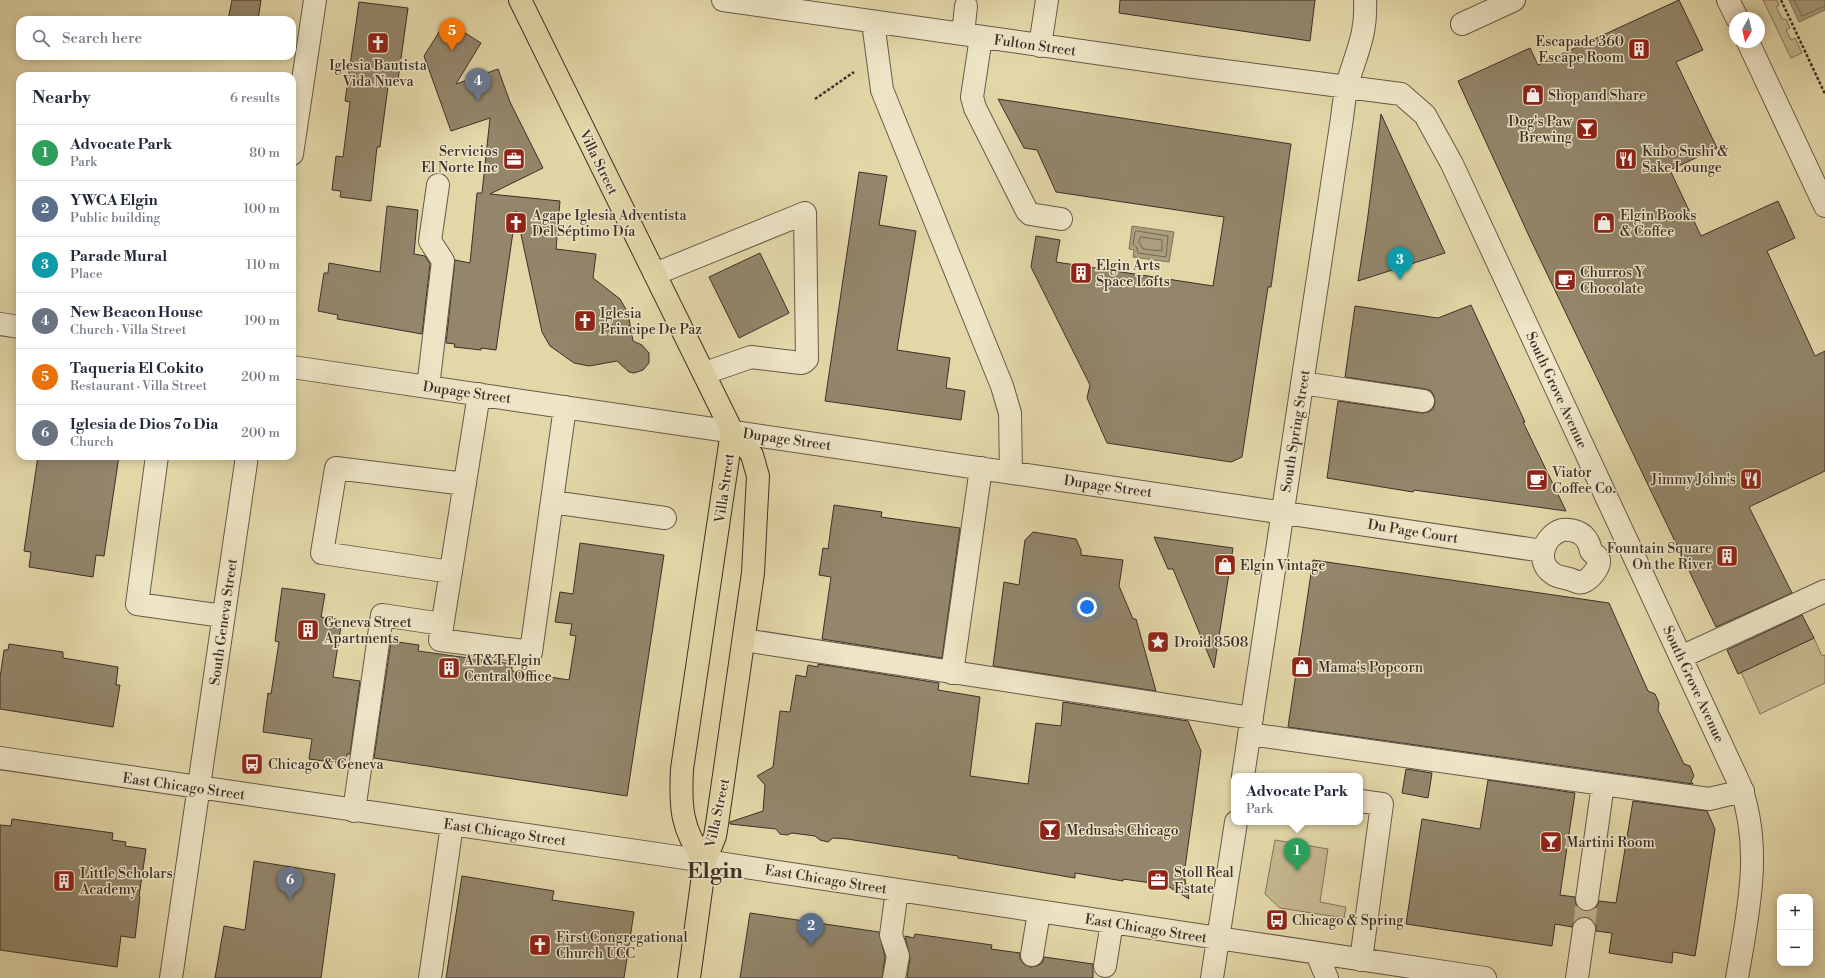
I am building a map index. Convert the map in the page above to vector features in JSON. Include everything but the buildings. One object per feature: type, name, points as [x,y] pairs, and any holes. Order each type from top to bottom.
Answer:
[{"type":"main road","name":"Villa Street","points":[[520,0],[705,373],[732,431],[752,455],[758,476],[753,573],[744,640],[717,824],[713,842],[705,861]]},
{"type":"main road","name":"Villa Street","points":[[705,861],[687,834],[683,818],[681,790],[682,769],[732,431]]},
{"type":"main road","points":[[689,978],[705,861]]},
{"type":"street","points":[[296,104],[316,0]]},
{"type":"street","name":"Fulton Street","points":[[723,0],[1298,82],[1347,86]]},
{"type":"street","points":[[1040,46],[1047,0]]},
{"type":"street","points":[[1347,86],[1363,39],[1366,12],[1365,0]]},
{"type":"street","points":[[1462,24],[1514,0]]},
{"type":"street","points":[[1728,0],[1734,12]]},
{"type":"street","points":[[966,6],[972,36],[972,97],[975,108],[1027,211],[1030,214],[1062,219]]},
{"type":"street","points":[[873,22],[880,80],[885,100],[1009,406],[1011,422],[1011,472]]},
{"type":"street","points":[[1751,48],[1825,206]]},
{"type":"street","name":"South Spring Street","points":[[1243,773],[1347,86]]},
{"type":"street","name":"South Grove Avenue","points":[[1347,86],[1401,94],[1425,115],[1461,182],[1743,791],[1751,828],[1753,853],[1750,902],[1737,978]]},
{"type":"street","points":[[428,387],[443,261],[430,241],[438,185]]},
{"type":"street","points":[[655,274],[805,213],[807,359],[801,363],[751,357],[705,373]]},
{"type":"street","points":[[0,324],[16,326]]},
{"type":"street","name":"Dupage Street","points":[[296,368],[1283,511]]},
{"type":"street","points":[[1302,383],[1424,401]]},
{"type":"street","points":[[479,394],[440,640],[531,652],[565,406]]},
{"type":"street","points":[[156,460],[136,604],[223,616]]},
{"type":"street","name":"South Geneva Street","points":[[171,978],[246,460]]},
{"type":"street","points":[[451,572],[322,553],[336,468],[465,484]]},
{"type":"street","points":[[952,673],[982,468]]},
{"type":"street","points":[[552,502],[665,518]]},
{"type":"street","name":"Du Page Court","points":[[1283,511],[1543,551]]},
{"type":"street","points":[[1566,530],[1578,532],[1584,536],[1589,542],[1591,550],[1599,560],[1594,572],[1583,582],[1578,583],[1568,578],[1556,576],[1551,573],[1544,562],[1543,551],[1551,536],[1558,531],[1566,530]]},
{"type":"street","points":[[1596,556],[1628,543]]},
{"type":"street","points":[[1681,657],[1825,591]]},
{"type":"street","points":[[354,811],[382,615],[442,624]]},
{"type":"street","points":[[744,640],[952,673],[1250,726],[1603,784],[1709,799],[1743,791]]},
{"type":"street","name":"East Chicago Street","points":[[0,758],[354,811],[705,861],[1485,978]]},
{"type":"street","points":[[1587,899],[1603,784]]},
{"type":"street","points":[[1361,960],[1382,804],[1363,801]]},
{"type":"street","points":[[430,978],[452,825]]},
{"type":"street","points":[[1212,978],[1236,825]]},
{"type":"street","points":[[894,978],[898,956],[891,935],[897,890]]},
{"type":"street","points":[[1032,956],[1039,912]]},
{"type":"street","points":[[1105,966],[1112,922]]},
{"type":"street","points":[[1577,978],[1584,929]]},
{"type":"street","points":[[1317,954],[1326,978]]},
{"type":"path","points":[[1781,0],[1825,94]]},
{"type":"path","points":[[815,99],[859,69]]},
{"type":"shaded area","points":[[1763,0],[1777,0],[1779,5],[1776,7],[1783,20],[1786,19],[1790,28],[1786,30],[1791,40],[1795,38],[1802,53],[1791,58]]},
{"type":"shaded area","points":[[1814,638],[1822,656],[1825,655],[1825,683],[1760,714],[1741,672]]},
{"type":"shaded area","points":[[1275,840],[1328,849],[1320,902],[1346,907],[1344,918],[1280,908],[1265,894]]},
{"type":"water","points":[[1789,0],[1825,0],[1825,10],[1799,22]]},
{"type":"water","points":[[1132,226],[1174,232],[1169,262],[1133,257],[1134,250],[1129,249]]},
{"type":"tunnel","points":[[1584,929],[1587,899]]},
{"type":"place","name":"Iglesia Bautista Vida Nueva","points":[[378,43]]},
{"type":"place","name":"Escapade 360 Escape Room","points":[[1639,49]]},
{"type":"place","name":"Taqueria El Cokito","points":[[452,51]]},
{"type":"place","name":"Shop and Share","points":[[1533,95]]},
{"type":"place","name":"New Beacon House","points":[[478,101]]},
{"type":"place","name":"Dog's Paw Brewing","points":[[1587,129]]},
{"type":"place","name":"Servicios El Norte Inc","points":[[514,159]]},
{"type":"place","name":"Kubo Sushi & Sake Lounge","points":[[1626,159]]},
{"type":"place","name":"Agape Iglesia Adventista Del Séptimo Día","points":[[516,223]]},
{"type":"place","name":"Elgin Books & Coffee","points":[[1604,223]]},
{"type":"place","name":"Elgin Arts Space Lofts","points":[[1081,273]]},
{"type":"place","name":"Parade Mural","points":[[1400,280]]},
{"type":"place","name":"Churros Y Chocolate","points":[[1565,280]]},
{"type":"place","name":"Iglesia Principe De Paz","points":[[585,321]]},
{"type":"place","name":"Jimmy John's","points":[[1751,479]]},
{"type":"place","name":"Viator Coffee Co.","points":[[1537,480]]},
{"type":"place","name":"Fountain Square On the River","points":[[1727,556]]},
{"type":"place","name":"Elgin Vintage","points":[[1225,565]]},
{"type":"place","name":"Geneva Street Apartments","points":[[308,630]]},
{"type":"place","name":"Droid 8508","points":[[1158,642]]},
{"type":"place","name":"Mama's Popcorn","points":[[1302,667]]},
{"type":"place","name":"AT&T Elgin Central Office","points":[[449,668]]},
{"type":"place","name":"Chicago & Geneva","points":[[252,764]]},
{"type":"place","name":"Medusa’s Chicago","points":[[1050,830]]},
{"type":"place","name":"Martini Room","points":[[1551,842]]},
{"type":"place","name":"Advocate Park","points":[[1297,871]]},
{"type":"place","name":"Stoll Real Estate","points":[[1158,880]]},
{"type":"place","name":"Little Scholars Academy","points":[[64,881]]},
{"type":"place","name":"Iglesia de Dios 7o Dia","points":[[290,900]]},
{"type":"place","name":"Chicago & Spring","points":[[1277,920]]},
{"type":"place","name":"First Congregational Church UCC","points":[[540,945]]},
{"type":"place","name":"YWCA Elgin","points":[[811,946]]},
{"type":"district","name":"Elgin","points":[[715,870]]}]
